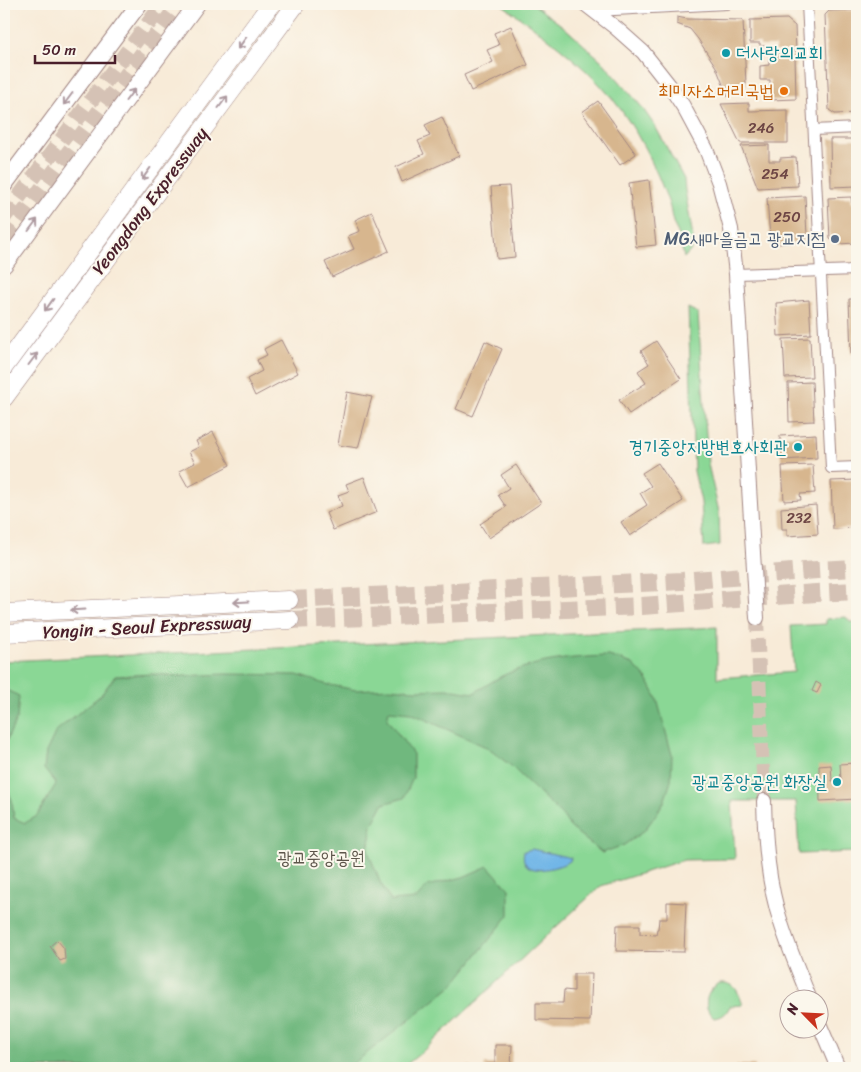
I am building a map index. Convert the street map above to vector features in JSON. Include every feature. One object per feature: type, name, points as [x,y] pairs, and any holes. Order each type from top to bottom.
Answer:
[{"type":"highway","points":[[4,185],[139,4]]},
{"type":"highway","points":[[4,265],[197,4]]},
{"type":"highway","name":"Yeongdong Expressway","points":[[4,367],[271,4]]},
{"type":"highway","name":"Yeongdong Expressway","points":[[4,398],[296,4]]},
{"type":"highway","name":"Yongin - Seoul Expressway","points":[[4,613],[289,600]]},
{"type":"highway","name":"Yongin - Seoul Expressway","points":[[4,633],[290,620]]},
{"type":"main road","points":[[590,8],[643,52],[669,85],[695,126],[719,182],[731,229],[736,274],[757,618]]},
{"type":"main road","points":[[764,801],[766,852],[775,902],[780,922],[806,990]]},
{"type":"main road","points":[[826,1040],[838,1068]]},
{"type":"street","points":[[590,8],[726,4]]},
{"type":"street","points":[[807,4],[831,468],[857,467]]},
{"type":"street","points":[[814,130],[857,128]]},
{"type":"street","points":[[736,274],[857,270]]},
{"type":"green space","points":[[501,4],[533,4],[564,27],[603,62],[641,106],[655,126],[684,179],[694,247],[684,258],[669,204],[658,176],[629,121],[611,97],[573,59]]},
{"type":"green space","points":[[688,308],[698,313],[708,464],[719,512],[720,545],[704,547],[701,502],[694,471]]},
{"type":"green space","name":"광교중앙공원","points":[[846,617],[850,622],[857,622],[857,852],[799,854],[796,801],[732,801],[735,859],[684,860],[601,886],[422,1052],[402,1068],[4,1068],[4,661],[717,627],[717,678],[794,672],[791,626],[826,624],[826,619]]},
{"type":"green space","name":"광교중앙공원","points":[[609,656],[633,664],[647,679],[657,699],[672,755],[671,781],[664,802],[655,816],[644,831],[624,845],[602,853],[570,827],[563,816],[510,765],[486,747],[411,713],[389,711],[387,719],[413,754],[413,778],[404,798],[383,804],[372,825],[368,851],[380,882],[391,901],[416,899],[427,886],[463,877],[488,866],[509,889],[509,915],[452,986],[353,1064],[329,1068],[4,1068],[4,782],[12,800],[14,818],[25,823],[37,816],[56,784],[44,769],[46,752],[56,731],[101,695],[115,676],[152,674],[183,676],[225,674],[297,675],[325,684],[356,690],[389,688],[416,690],[447,689],[474,693],[519,669],[564,659]]},
{"type":"green space","points":[[4,689],[19,696],[17,718],[4,746]]},
{"type":"green space","points":[[720,983],[733,986],[738,992],[743,1005],[730,1006],[724,1015],[714,1018],[707,1009],[706,1004],[711,990]]},
{"type":"water","points":[[532,849],[571,858],[570,861],[556,867],[540,870],[532,869],[527,866],[524,860],[524,851]]},
{"type":"building","points":[[5,4],[7,17],[4,17]]},
{"type":"building","points":[[857,10],[857,113],[835,114],[829,110],[825,15],[829,11]]},
{"type":"building","name":"더사랑의교회","points":[[677,17],[687,19],[743,20],[746,84],[728,97],[716,67],[690,29],[677,24]]},
{"type":"building","points":[[787,19],[795,26],[796,51],[775,51],[775,46],[760,46],[760,43],[750,43],[750,20]]},
{"type":"building","points":[[511,26],[528,65],[471,91],[464,75],[493,62],[487,50],[499,45],[494,33]]},
{"type":"building","points":[[795,56],[796,99],[770,100],[770,80],[760,80],[760,66],[769,65],[769,57]]},
{"type":"building","points":[[598,101],[636,154],[620,165],[582,112]]},
{"type":"building","points":[[749,103],[749,111],[788,110],[788,143],[740,143],[721,104]]},
{"type":"building","points":[[442,117],[459,156],[402,182],[396,167],[424,154],[418,141],[430,136],[425,125]]},
{"type":"building","points":[[830,139],[857,139],[857,186],[831,187]]},
{"type":"building","points":[[769,145],[769,161],[780,161],[780,158],[796,157],[798,186],[758,188],[741,146]]},
{"type":"building","points":[[649,180],[656,245],[636,247],[629,183]]},
{"type":"building","points":[[509,186],[515,257],[497,259],[491,187]]},
{"type":"building","points":[[805,196],[807,236],[801,242],[778,244],[770,238],[767,198]]},
{"type":"building","points":[[851,197],[852,203],[854,203],[855,226],[857,226],[857,243],[837,244],[830,239],[828,198]]},
{"type":"building","points":[[372,212],[389,251],[332,277],[325,262],[354,249],[348,236],[360,231],[355,220]]},
{"type":"building","points":[[849,299],[857,299],[857,354],[851,354]]},
{"type":"building","points":[[809,300],[811,334],[778,336],[776,303]]},
{"type":"building","points":[[810,338],[812,377],[785,378],[783,339]]},
{"type":"building","points":[[281,340],[298,373],[255,396],[247,379],[262,371],[257,360],[267,355],[264,349]]},
{"type":"building","points":[[485,341],[502,349],[473,416],[456,409]]},
{"type":"building","points":[[656,341],[681,379],[629,414],[619,400],[646,383],[638,371],[649,364],[641,351]]},
{"type":"building","points":[[853,367],[857,367],[857,427],[855,427]]},
{"type":"building","points":[[812,382],[814,421],[789,422],[788,383]]},
{"type":"building","points":[[347,392],[372,397],[358,448],[338,445]]},
{"type":"building","points":[[213,432],[230,465],[188,487],[179,471],[195,463],[189,452],[199,447],[196,441]]},
{"type":"building","name":"경기중앙지방변호사회관","points":[[816,434],[817,458],[781,460],[780,436]]},
{"type":"building","points":[[658,463],[683,501],[630,536],[621,522],[647,505],[640,493],[651,486],[642,473]]},
{"type":"building","points":[[516,465],[541,503],[489,538],[480,524],[506,507],[498,495],[509,488],[501,475]]},
{"type":"building","points":[[813,465],[815,493],[800,494],[801,500],[784,501],[782,466]]},
{"type":"building","points":[[364,477],[377,512],[333,530],[326,513],[342,506],[338,495],[349,491],[346,484]]},
{"type":"building","points":[[857,480],[857,528],[833,529],[831,481]]},
{"type":"building","points":[[816,505],[818,534],[787,536],[787,529],[782,529],[781,508]]},
{"type":"building","points":[[816,682],[821,685],[817,693],[812,691]]},
{"type":"building","name":"광교중앙공원 화장실","points":[[854,763],[857,799],[820,801],[819,766],[831,765],[832,781],[841,780],[840,764]]},
{"type":"building","points":[[667,902],[686,903],[684,952],[616,951],[617,925],[640,925],[640,934],[656,935],[659,919],[667,919]]},
{"type":"building","points":[[57,940],[64,948],[65,959],[60,961],[50,946]]},
{"type":"building","points":[[574,974],[592,974],[590,1021],[536,1020],[536,1003],[563,1003],[564,990],[574,991]]},
{"type":"building","points":[[495,1045],[512,1045],[511,1068],[484,1068],[485,1064],[495,1064]]},
{"type":"building","points":[[737,1065],[755,1065],[755,1068],[737,1068]]},
{"type":"building","points":[[447,1066],[471,1066],[471,1068],[447,1068]]},
{"type":"tunnel","points":[[4,217],[163,4]]},
{"type":"tunnel","points":[[4,239],[179,4]]},
{"type":"tunnel","points":[[289,600],[682,581],[857,568]]},
{"type":"tunnel","points":[[290,620],[642,606],[857,591]]},
{"type":"tunnel","points":[[757,618],[764,801]]},
{"type":"place","name":"더사랑의교회","points":[[726,53]]},
{"type":"place","name":"최미자소머리국법","points":[[784,91]]},
{"type":"place","name":"MG새마을금고 광교지점","points":[[835,239]]},
{"type":"place","name":"경기중앙지방변호사회관","points":[[798,447]]},
{"type":"place","name":"광교중앙공원 화장실","points":[[837,782]]}]
